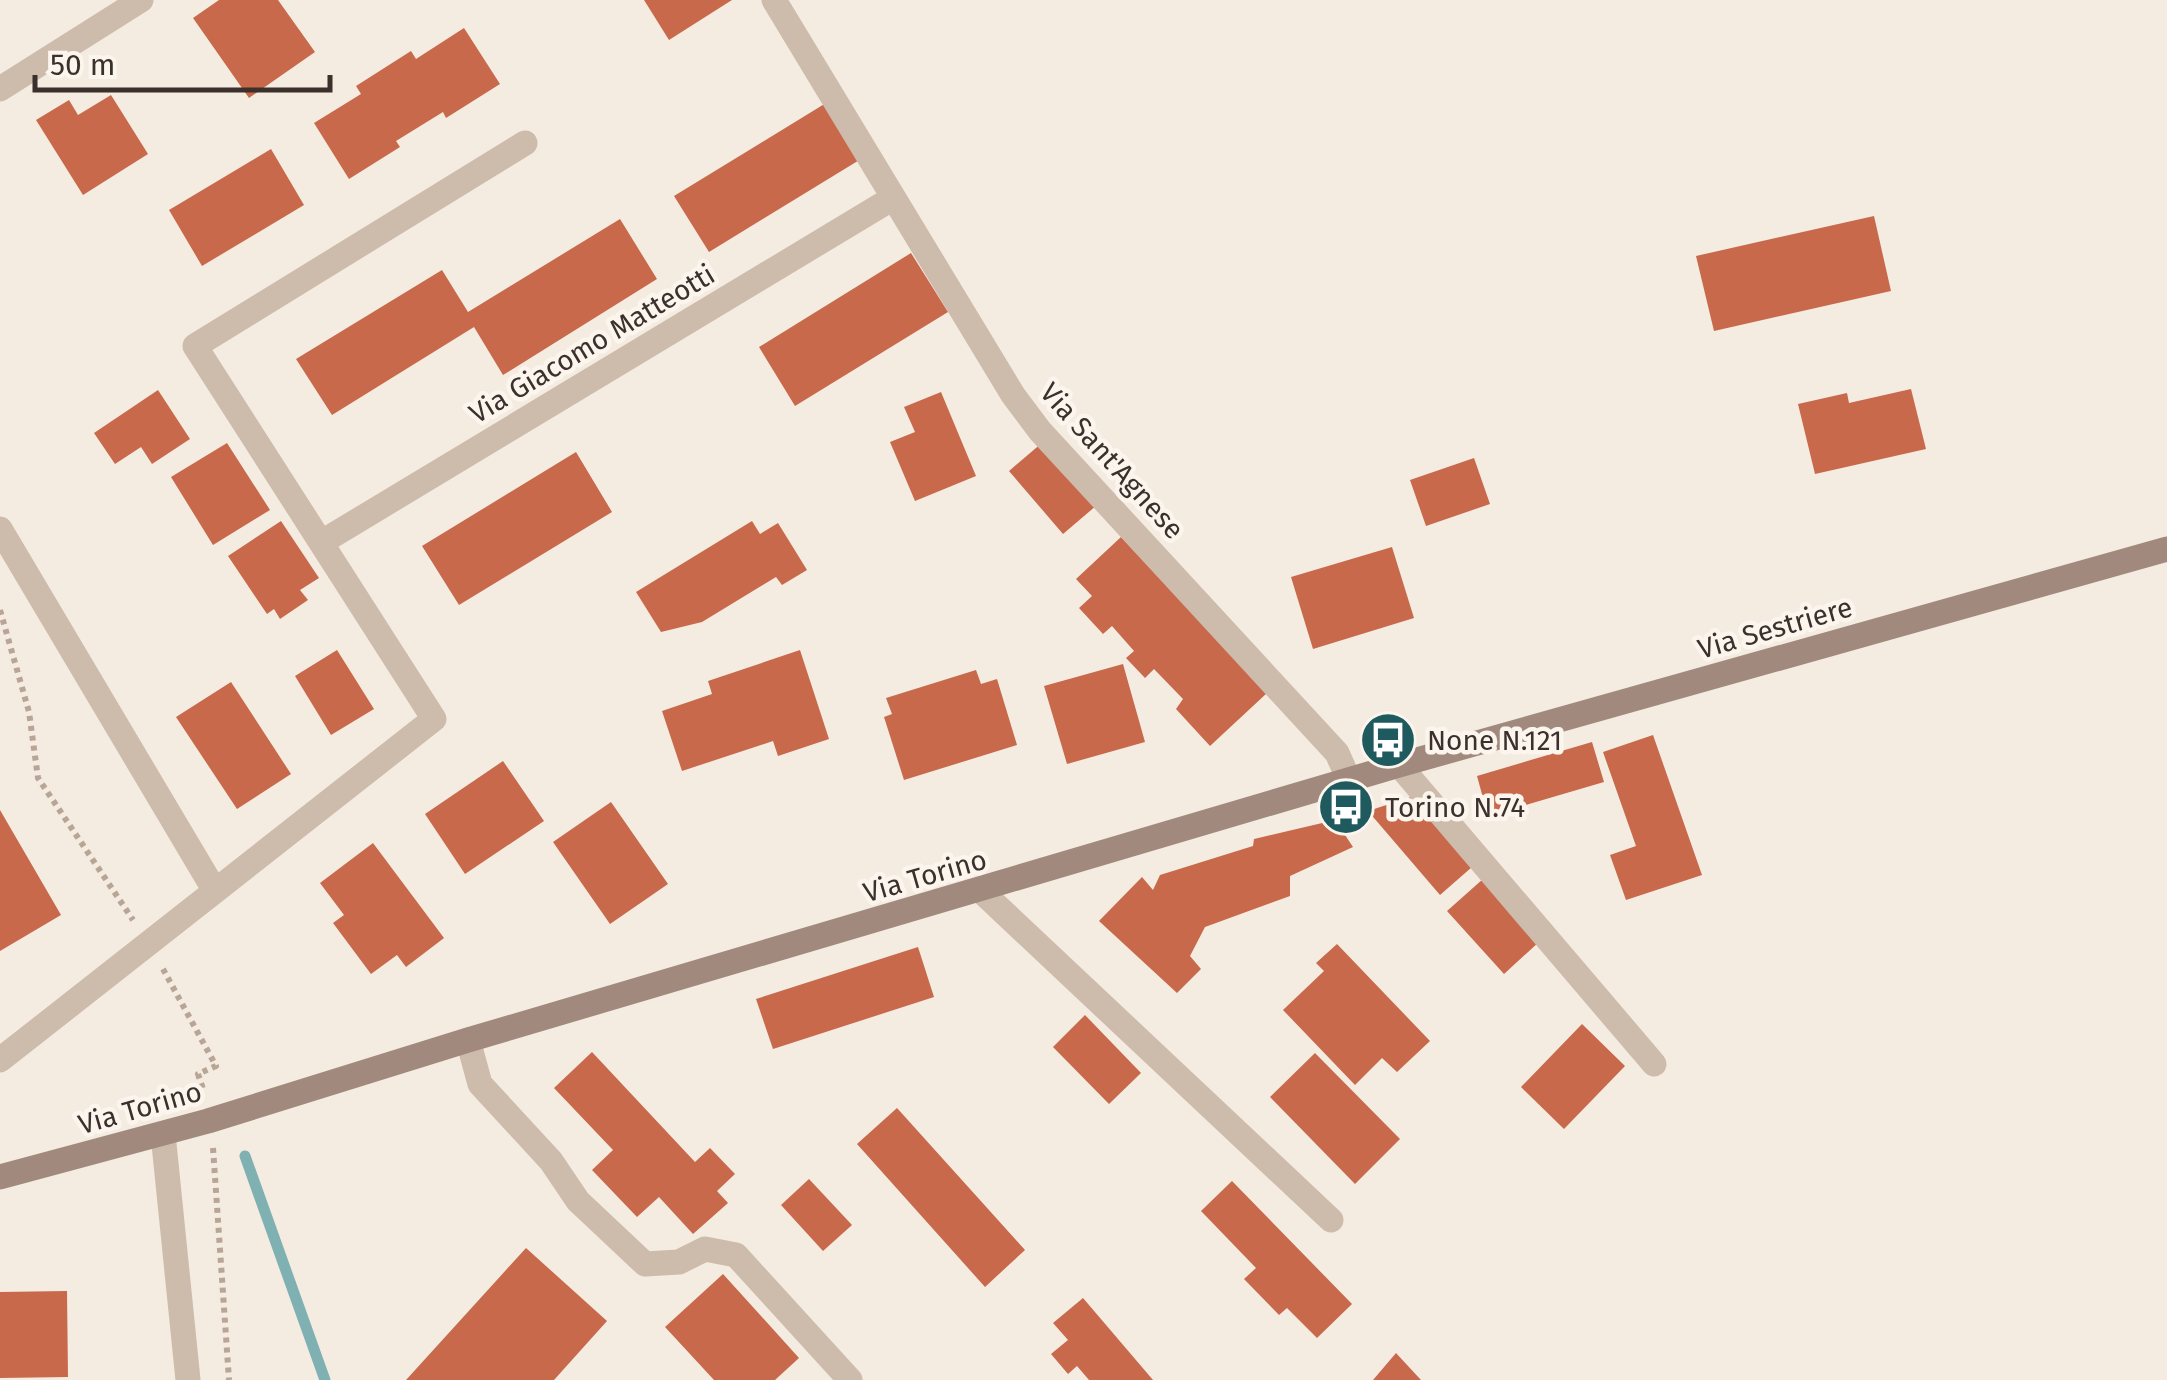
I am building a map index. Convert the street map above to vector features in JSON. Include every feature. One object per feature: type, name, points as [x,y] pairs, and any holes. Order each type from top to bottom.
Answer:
[{"type":"main road","name":"Via Sestriere","points":[[1399,765],[2167,549]]},
{"type":"main road","name":"Via Torino","points":[[0,1178],[208,1121],[468,1040],[1399,765]]},
{"type":"street","points":[[0,89],[141,0]]},
{"type":"street","name":"Via Sant'Agnese","points":[[774,0],[995,367],[1040,431],[1337,753],[1348,780]]},
{"type":"street","points":[[0,1060],[434,719],[195,346],[525,143]]},
{"type":"street","name":"Via Giacomo Matteotti","points":[[322,542],[893,198]]},
{"type":"street","points":[[0,529],[214,891]]},
{"type":"street","points":[[1399,765],[1654,1064]]},
{"type":"street","points":[[981,891],[1331,1220]]},
{"type":"street","points":[[468,1040],[480,1084],[551,1161],[578,1201],[645,1264],[680,1262],[705,1249],[736,1255],[850,1380]]},
{"type":"street","points":[[163,1134],[188,1380]]},
{"type":"path","points":[[0,610],[29,712],[38,778],[149,943],[216,1066],[198,1074],[214,1154],[229,1380]]},
{"type":"building","points":[[219,0],[278,0],[315,52],[249,98],[193,18]]},
{"type":"building","points":[[644,0],[732,0],[669,40]]},
{"type":"building","points":[[464,28],[500,84],[446,118],[443,112],[396,141],[400,147],[349,179],[314,123],[361,94],[356,86],[411,51],[416,59]]},
{"type":"building","points":[[111,95],[148,154],[83,195],[36,120],[69,100],[78,115]]},
{"type":"building","points":[[826,103],[861,159],[709,252],[674,196]]},
{"type":"building","points":[[271,149],[304,205],[202,266],[169,210]]},
{"type":"building","points":[[1874,216],[1891,291],[1714,331],[1696,256]]},
{"type":"building","points":[[620,219],[657,279],[503,375],[474,327],[332,415],[296,359],[442,270],[468,312]]},
{"type":"building","points":[[911,253],[948,312],[795,406],[759,347]]},
{"type":"building","points":[[1911,389],[1926,449],[1815,474],[1798,404],[1847,393],[1849,403]]},
{"type":"building","points":[[158,390],[190,439],[152,464],[141,447],[115,464],[94,433]]},
{"type":"building","points":[[941,392],[976,476],[915,501],[890,442],[915,432],[904,407]]},
{"type":"building","points":[[1043,442],[1097,505],[1063,534],[1009,471]]},
{"type":"building","points":[[227,443],[270,510],[213,545],[171,477]]},
{"type":"building","points":[[576,452],[612,512],[459,605],[422,546]]},
{"type":"building","points":[[1474,458],[1490,504],[1426,526],[1410,480]]},
{"type":"building","points":[[281,521],[319,578],[300,590],[308,600],[280,619],[274,609],[267,614],[228,556]]},
{"type":"building","points":[[752,521],[760,534],[778,523],[807,570],[782,585],[776,577],[702,622],[661,632],[636,592]]},
{"type":"building","points":[[1121,537],[1267,693],[1210,746],[1176,709],[1183,699],[1154,669],[1145,678],[1126,658],[1134,651],[1112,626],[1103,634],[1079,608],[1092,596],[1076,579]]},
{"type":"building","points":[[1392,547],[1414,618],[1313,649],[1291,577]]},
{"type":"building","points":[[337,650],[374,709],[331,735],[295,676]]},
{"type":"building","points":[[800,650],[829,739],[778,756],[773,741],[682,771],[662,711],[712,694],[708,681]]},
{"type":"building","points":[[1123,664],[1145,742],[1067,764],[1044,686]]},
{"type":"building","points":[[976,670],[981,684],[997,679],[1017,745],[904,780],[884,717],[892,714],[886,698]]},
{"type":"building","points":[[231,682],[291,774],[237,809],[176,717]]},
{"type":"building","points":[[1653,735],[1702,875],[1626,900],[1610,855],[1636,846],[1603,752]]},
{"type":"building","points":[[1592,742],[1604,782],[1488,816],[1477,776]]},
{"type":"building","points":[[503,761],[544,821],[465,874],[425,814]]},
{"type":"building","points":[[1414,796],[1472,867],[1440,895],[1368,811]]},
{"type":"building","points":[[611,802],[668,884],[610,924],[553,842]]},
{"type":"building","points":[[0,810],[61,915],[0,951]]},
{"type":"building","points":[[1335,820],[1353,847],[1290,876],[1290,896],[1205,927],[1190,956],[1201,969],[1177,993],[1099,921],[1142,877],[1153,890],[1160,875],[1253,846],[1254,839]]},
{"type":"building","points":[[373,843],[444,938],[406,967],[397,955],[371,974],[333,923],[344,915],[320,883]]},
{"type":"building","points":[[1483,879],[1540,941],[1504,974],[1447,911]]},
{"type":"building","points":[[1337,944],[1430,1041],[1397,1072],[1382,1058],[1355,1085],[1283,1010],[1324,971],[1316,963]]},
{"type":"building","points":[[918,947],[934,997],[773,1049],[756,999]]},
{"type":"building","points":[[1085,1015],[1141,1073],[1109,1104],[1053,1047]]},
{"type":"building","points":[[1582,1024],[1625,1066],[1564,1129],[1521,1087]]},
{"type":"building","points":[[592,1052],[695,1162],[710,1148],[735,1174],[717,1191],[728,1203],[693,1234],[659,1197],[637,1217],[592,1170],[613,1150],[554,1088]]},
{"type":"building","points":[[1315,1053],[1400,1139],[1355,1184],[1270,1097]]},
{"type":"building","points":[[897,1108],[1025,1250],[985,1287],[857,1144]]},
{"type":"building","points":[[809,1179],[852,1225],[823,1251],[781,1205]]},
{"type":"building","points":[[1232,1181],[1352,1304],[1317,1338],[1287,1308],[1279,1315],[1244,1279],[1256,1268],[1201,1211]]},
{"type":"building","points":[[526,1248],[607,1321],[554,1380],[406,1380]]},
{"type":"building","points":[[723,1274],[799,1358],[775,1380],[714,1380],[665,1327]]},
{"type":"building","points":[[67,1291],[68,1377],[0,1378],[0,1292]]},
{"type":"building","points":[[1083,1298],[1153,1380],[1089,1380],[1077,1366],[1068,1374],[1051,1354],[1068,1340],[1053,1323]]},
{"type":"building","points":[[1396,1353],[1421,1380],[1373,1380]]},
{"type":"waterway","points":[[245,1156],[325,1380]]},
{"type":"place","name":"None N.121","points":[[1388,740]]},
{"type":"place","name":"Torino N.74","points":[[1346,807]]}]
